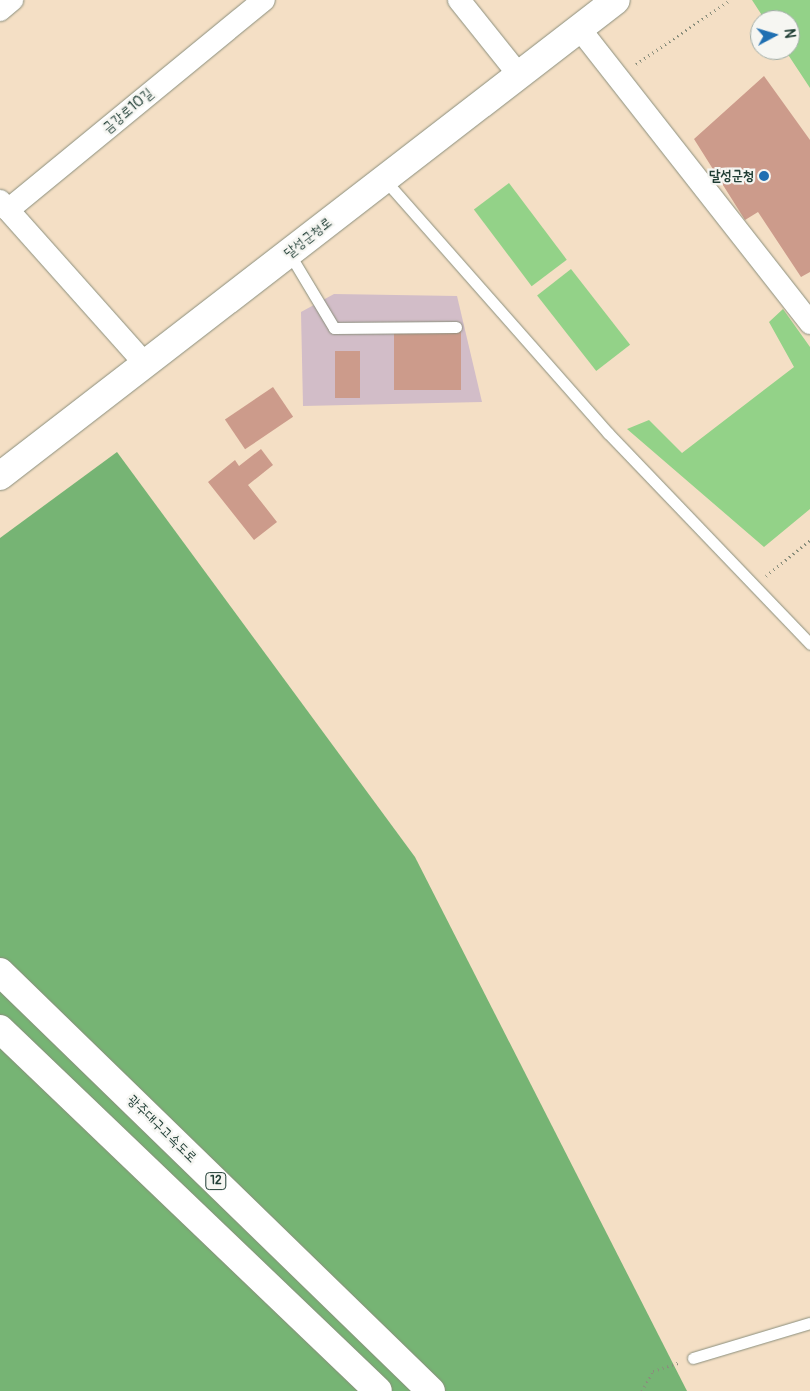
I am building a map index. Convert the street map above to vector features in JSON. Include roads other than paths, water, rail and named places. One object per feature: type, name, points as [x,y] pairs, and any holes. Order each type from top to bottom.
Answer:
[{"type":"main road","name":"달성군청로","points":[[0,476],[616,0]]},
{"type":"main road","name":"광주대구고속도로","points":[[0,972],[432,1391]]},
{"type":"main road","points":[[0,1029],[378,1391]]},
{"type":"street","points":[[0,10],[12,0]]},
{"type":"street","points":[[459,0],[519,75]]},
{"type":"street","name":"금강로10길","points":[[4,206],[251,4]]},
{"type":"street","points":[[579,28],[810,323]]},
{"type":"street","points":[[4,206],[145,364]]},
{"type":"lane","points":[[384,179],[608,433],[810,644]]},
{"type":"lane","points":[[289,253],[334,328],[456,327]]},
{"type":"lane","points":[[693,1358],[810,1323]]},
{"type":"place","name":"달성군청","points":[[764,176]]}]
